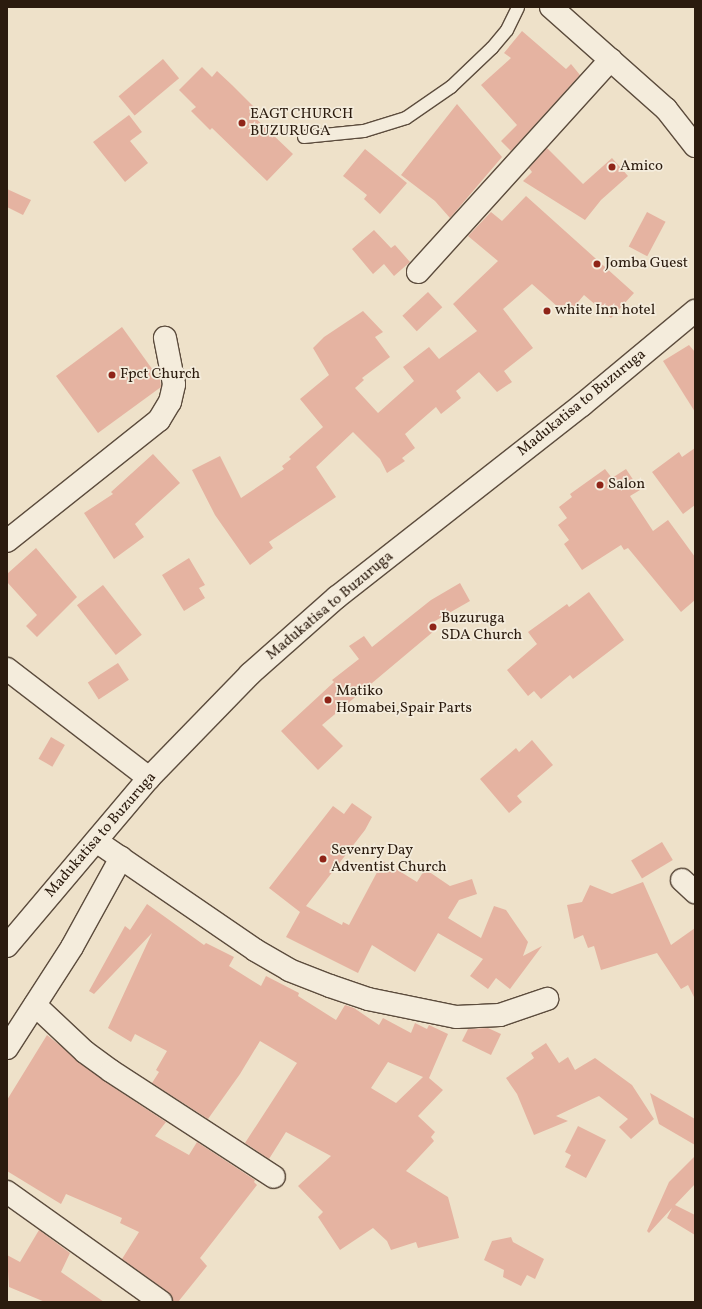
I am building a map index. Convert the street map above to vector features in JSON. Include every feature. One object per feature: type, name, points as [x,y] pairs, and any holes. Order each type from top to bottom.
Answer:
[{"type":"street","points":[[551,7],[666,109],[695,146]]},
{"type":"street","points":[[418,272],[611,60]]},
{"type":"street","name":"Madukatisa to Buzuruga","points":[[7,946],[149,778],[250,674],[337,597],[582,405],[695,311]]},
{"type":"street","points":[[7,541],[159,420],[170,402],[174,384],[165,338]]},
{"type":"street","points":[[7,669],[149,778]]},
{"type":"street","points":[[96,841],[255,950],[289,970],[368,999],[456,1017],[500,1015],[547,999]]},
{"type":"street","points":[[7,1048],[72,947],[121,858]]},
{"type":"street","points":[[35,1005],[85,1052],[111,1071],[274,1177]]},
{"type":"street","points":[[7,1192],[161,1302]]},
{"type":"lane","points":[[304,137],[364,130],[406,118],[451,87],[492,48],[507,30],[518,7]]},
{"type":"building","points":[[522,31],[566,69],[571,64],[580,75],[511,151],[501,141],[517,125],[481,85],[511,58],[504,53]]},
{"type":"building","points":[[163,59],[179,78],[135,115],[119,96]]},
{"type":"building","points":[[202,67],[212,77],[217,71],[232,85],[254,107],[249,112],[293,154],[267,181],[212,128],[210,130],[191,111],[196,107],[179,90]]},
{"type":"building","points":[[457,104],[502,157],[450,218],[435,201],[401,175]]},
{"type":"building","points":[[129,115],[142,132],[130,141],[148,163],[125,182],[93,142]]},
{"type":"building","points":[[547,148],[583,184],[612,158],[628,176],[601,200],[585,220],[523,181],[532,172],[529,168]]},
{"type":"building","points":[[365,149],[407,183],[380,214],[364,199],[367,195],[343,176]]},
{"type":"building","points":[[7,189],[31,200],[23,215],[7,207]]},
{"type":"building","points":[[526,196],[634,293],[611,318],[584,295],[567,315],[532,284],[503,309],[533,348],[504,371],[512,382],[497,392],[479,372],[456,391],[461,398],[441,414],[436,407],[405,434],[415,448],[402,458],[405,461],[387,473],[380,459],[353,432],[316,467],[336,497],[269,542],[273,548],[250,565],[215,515],[192,470],[220,456],[241,498],[284,469],[282,466],[291,459],[289,457],[323,427],[300,399],[329,375],[313,348],[324,337],[363,311],[383,332],[375,337],[390,357],[362,378],[364,380],[355,388],[378,413],[414,381],[403,367],[429,347],[439,359],[477,331],[453,304],[498,261],[468,236],[491,212],[502,221]]},
{"type":"building","points":[[647,212],[666,222],[647,256],[629,246]]},
{"type":"building","points":[[374,230],[391,248],[395,245],[410,262],[394,276],[384,264],[373,274],[352,249]]},
{"type":"building","points":[[428,292],[442,307],[417,331],[402,316]]},
{"type":"building","points":[[122,327],[160,380],[161,387],[98,433],[56,376]]},
{"type":"building","points":[[689,345],[695,352],[695,412],[663,361]]},
{"type":"building","points":[[695,448],[695,505],[683,514],[652,472],[679,452],[682,457]]},
{"type":"building","points":[[153,454],[180,483],[135,524],[144,537],[114,559],[84,513],[113,494],[111,492]]},
{"type":"building","points":[[605,469],[612,478],[626,469],[640,490],[630,496],[653,531],[668,520],[695,557],[695,600],[681,612],[628,548],[624,550],[621,545],[582,570],[564,544],[569,540],[558,525],[567,518],[559,507],[572,497],[570,494]]},
{"type":"building","points":[[36,548],[77,597],[37,637],[26,626],[37,615],[7,582],[7,574]]},
{"type":"building","points":[[189,558],[205,585],[199,588],[205,598],[184,611],[162,575]]},
{"type":"building","points":[[460,583],[470,601],[428,625],[434,631],[322,725],[343,746],[318,770],[281,731],[334,682],[332,680],[359,659],[349,646],[364,636],[372,647],[431,600]]},
{"type":"building","points":[[103,585],[142,635],[116,655],[77,605]]},
{"type":"building","points":[[589,592],[624,640],[573,679],[570,675],[541,699],[534,691],[528,696],[507,670],[537,644],[528,632],[567,604],[569,607]]},
{"type":"building","points":[[118,663],[129,680],[99,699],[88,683]]},
{"type":"building","points":[[51,737],[65,745],[52,767],[38,759]]},
{"type":"building","points":[[532,740],[553,765],[517,796],[522,802],[509,813],[480,779],[516,748],[519,752]]},
{"type":"building","points":[[352,803],[372,817],[365,830],[306,906],[342,925],[343,922],[349,925],[383,861],[417,882],[425,869],[450,886],[472,879],[477,894],[459,900],[448,918],[481,938],[494,906],[506,910],[528,942],[523,956],[542,946],[510,989],[496,978],[488,989],[470,976],[483,959],[438,933],[415,972],[372,945],[358,973],[286,937],[300,912],[269,888],[333,806],[344,814]]},
{"type":"building","points":[[662,842],[673,860],[642,879],[631,861]]},
{"type":"building","points":[[643,882],[671,945],[695,928],[695,999],[688,985],[681,989],[657,953],[601,970],[594,946],[588,948],[583,935],[574,939],[567,905],[582,902],[590,885],[612,894]]},
{"type":"building","points":[[147,904],[204,945],[206,943],[234,957],[229,966],[261,986],[266,976],[299,993],[298,996],[336,1020],[345,1005],[354,1008],[379,1025],[383,1018],[411,1033],[415,1023],[427,1029],[429,1025],[448,1034],[429,1078],[443,1090],[418,1116],[435,1132],[431,1137],[434,1141],[406,1171],[448,1197],[459,1238],[418,1248],[416,1242],[391,1250],[387,1241],[373,1228],[340,1250],[318,1217],[323,1212],[298,1186],[331,1156],[286,1132],[269,1159],[245,1143],[297,1063],[260,1041],[240,1074],[208,1119],[152,1083],[159,1072],[156,1070],[167,1051],[135,1034],[131,1042],[108,1028],[152,933],[94,994],[89,991],[125,926],[130,930]],"holes":[[[388,1062],[423,1077],[396,1103],[371,1088]]]},
{"type":"building","points":[[488,1028],[501,1034],[491,1055],[462,1041],[468,1029]]},
{"type":"building","points":[[47,1035],[104,1081],[166,1122],[155,1136],[189,1155],[197,1142],[255,1180],[254,1182],[257,1185],[200,1258],[207,1266],[178,1302],[173,1302],[168,1292],[122,1259],[139,1232],[120,1223],[122,1218],[66,1194],[61,1204],[7,1171],[7,1100]]},
{"type":"building","points":[[546,1043],[559,1063],[568,1057],[575,1070],[595,1058],[632,1085],[654,1119],[631,1139],[619,1127],[628,1119],[599,1096],[556,1116],[568,1121],[534,1135],[517,1094],[506,1078],[534,1058],[531,1053]]},
{"type":"building","points":[[650,1093],[695,1119],[695,1145],[659,1124]]},
{"type":"building","points":[[578,1126],[606,1140],[586,1178],[565,1167],[571,1155],[565,1152]]},
{"type":"building","points":[[695,1156],[695,1184],[675,1205],[695,1215],[695,1235],[667,1218],[672,1208],[649,1233],[647,1231],[669,1182]]},
{"type":"building","points":[[39,1230],[70,1253],[61,1272],[104,1302],[45,1302],[9,1287],[7,1255],[20,1262]]},
{"type":"building","points":[[511,1237],[513,1242],[544,1259],[535,1279],[527,1275],[521,1286],[503,1277],[504,1270],[484,1260],[492,1241]]},
{"type":"place","name":"EAGT CHURCH BUZURUGA","points":[[242,123]]},
{"type":"place","name":"Amico","points":[[612,167]]},
{"type":"place","name":"Jomba Guest","points":[[597,264]]},
{"type":"place","name":"white Inn hotel","points":[[547,311]]},
{"type":"place","name":"Fpct Church","points":[[112,375]]},
{"type":"place","name":"Salon","points":[[600,485]]},
{"type":"place","name":"Buzuruga SDA Church","points":[[433,627]]},
{"type":"place","name":"Matiko Homabei,Spair Parts","points":[[328,700]]},
{"type":"place","name":"Sevenry Day Adventist Church","points":[[323,859]]}]
